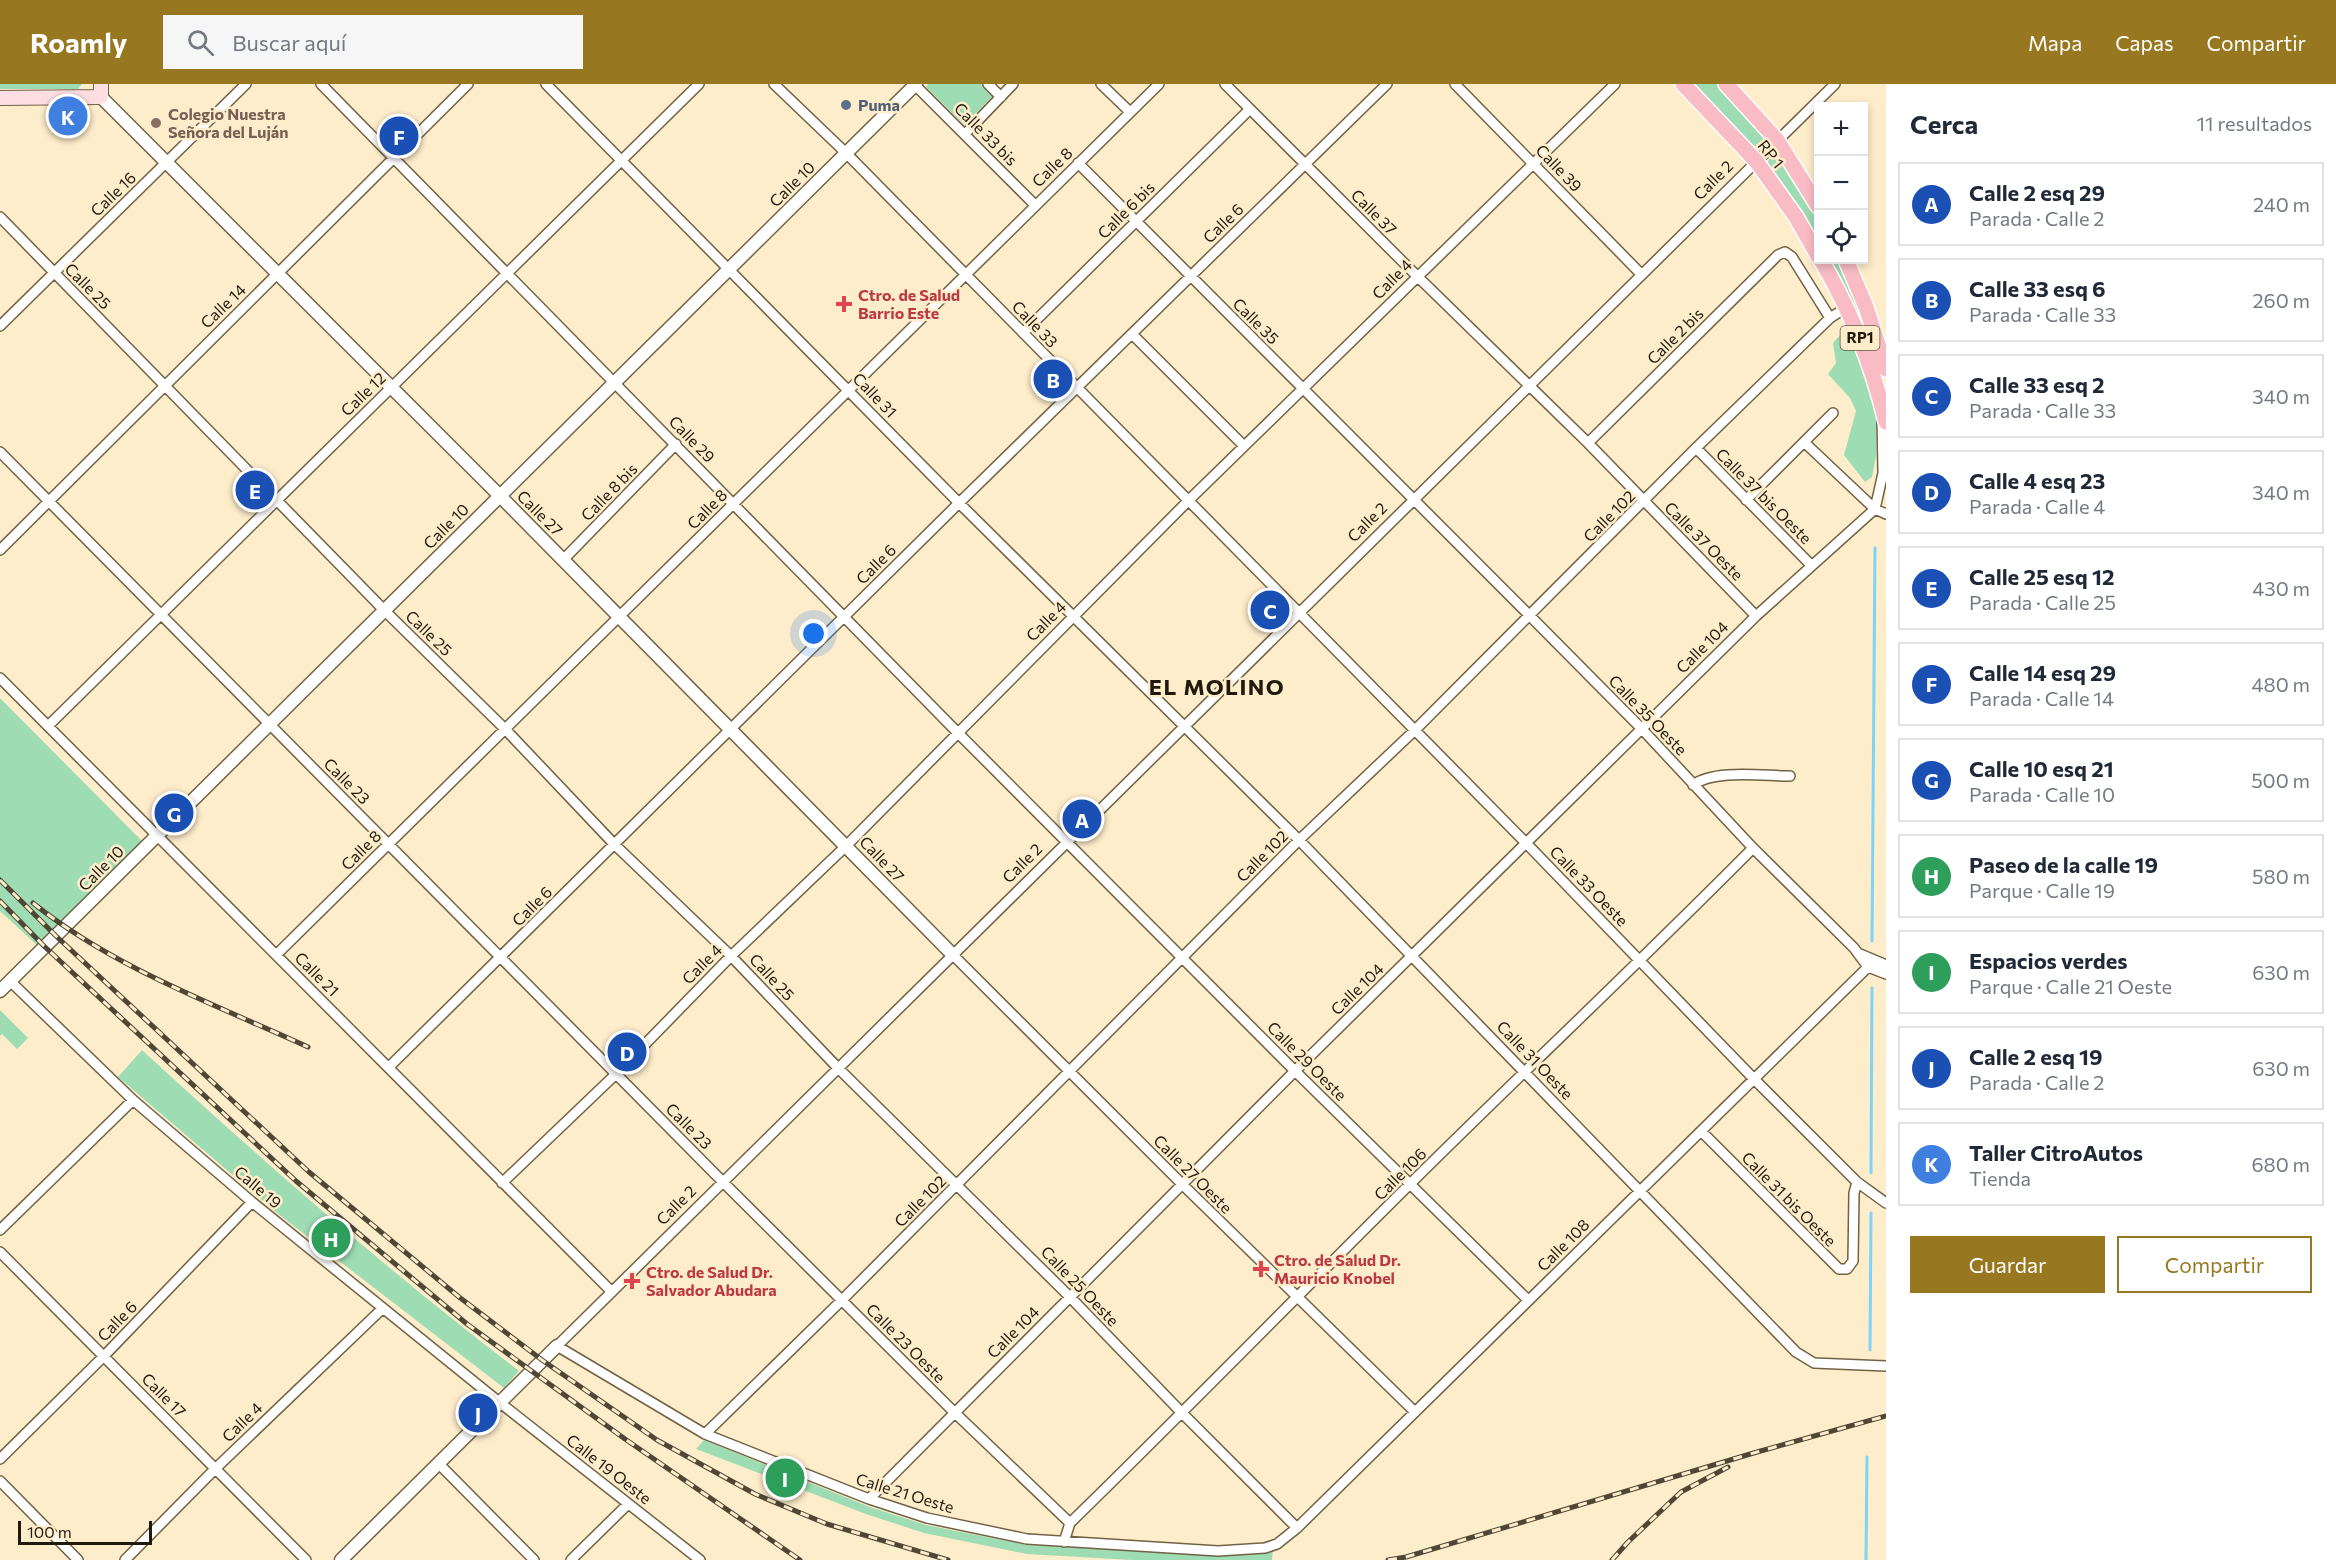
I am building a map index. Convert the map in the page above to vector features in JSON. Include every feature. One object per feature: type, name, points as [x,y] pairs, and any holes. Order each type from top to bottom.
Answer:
[{"type":"main road","name":"RP 1","points":[[1683,84],[1756,161],[1796,217],[1814,249]]},
{"type":"main road","name":"RP 1","points":[[1726,84],[1777,140],[1814,200]]},
{"type":"main road","points":[[0,98],[101,91]]},
{"type":"main road","name":"RP1","points":[[1823,264],[1846,307],[1882,393],[1886,422]]},
{"type":"main road","name":"RP1","points":[[1848,264],[1866,307],[1886,369]]},
{"type":"street","name":"Calle 16","points":[[0,326],[246,84]]},
{"type":"street","name":"Calle 29","points":[[321,84],[958,733],[1068,841]]},
{"type":"street","name":"Calle 14","points":[[0,550],[468,84]]},
{"type":"street","name":"Calle 31","points":[[546,84],[958,503],[1183,727]]},
{"type":"street","name":"Calle 12","points":[[48,726],[699,84]]},
{"type":"street","name":"Calle 33","points":[[774,84],[846,153],[1299,612]]},
{"type":"street","name":"Calle 10","points":[[0,991],[916,84]]},
{"type":"street","name":"Calle 33 bis","points":[[916,84],[1035,205]]},
{"type":"street","points":[[988,84],[1001,97]]},
{"type":"street","points":[[965,135],[1013,84]]},
{"type":"street","points":[[1101,84],[1130,112]]},
{"type":"street","name":"Calle 8","points":[[276,955],[1159,84]]},
{"type":"street","name":"Calle 37","points":[[1225,84],[1529,385]]},
{"type":"street","name":"Calle 6","points":[[389,1067],[958,503],[1387,84]]},
{"type":"street","name":"Calle 39","points":[[1455,84],[1641,274]]},
{"type":"street","name":"Calle 4","points":[[502,1183],[616,1074],[732,956],[846,846],[1189,500],[1615,84]]},
{"type":"street","name":"Calle 2","points":[[341,1560],[1835,84]]},
{"type":"street","name":"Calle 27","points":[[101,91],[167,163],[392,387],[953,955]]},
{"type":"street","name":"Calle 6 bis","points":[[1023,333],[1250,109]]},
{"type":"street","name":"Calle 35","points":[[1078,164],[1414,499]]},
{"type":"street","name":"Calle 25","points":[[0,217],[384,610],[505,729],[615,844],[732,956],[838,1068]]},
{"type":"street","name":"Calle 2 bis","points":[[1588,443],[1778,255],[1785,252],[1792,257],[1830,318]]},
{"type":"street","name":"Calle 102","points":[[705,1434],[958,1185],[1069,1070],[1299,840],[1415,730],[1696,448],[1830,318],[1846,307]]},
{"type":"street","points":[[1132,334],[1244,446]]},
{"type":"street","name":"Calle 37 Oeste","points":[[1529,385],[1756,616]]},
{"type":"street","points":[[1875,509],[1883,473],[1882,393]]},
{"type":"street","points":[[1746,500],[1833,413]]},
{"type":"street","points":[[1804,442],[1875,509],[1886,514]]},
{"type":"street","name":"Calle 8 bis","points":[[563,560],[676,444]]},
{"type":"street","name":"Calle 37 bis Oeste","points":[[1696,448],[1811,565]]},
{"type":"street","name":"Calle 23","points":[[0,452],[723,1182]]},
{"type":"street","name":"Calle 35 Oeste","points":[[1414,499],[1641,728],[1753,848],[1858,953],[1868,967]]},
{"type":"street","name":"Calle 104","points":[[868,1499],[1641,728],[1756,616],[1875,509]]},
{"type":"street","name":"Calle 33 Oeste","points":[[1299,612],[1754,1079],[1857,1182],[1881,1197],[1886,1203]]},
{"type":"street","name":"Calle 21","points":[[0,678],[612,1292]]},
{"type":"street","name":"Calle 31 Oeste","points":[[1183,727],[1299,840],[1805,1359],[1814,1364],[1886,1366]]},
{"type":"street","points":[[1693,785],[1700,780],[1718,776],[1790,776]]},
{"type":"street","name":"Calle 29 Oeste","points":[[1068,841],[1295,1071],[1528,1300]]},
{"type":"street","name":"Calle 106","points":[[1070,1523],[1183,1414],[1411,1183],[1641,961],[1753,848]]},
{"type":"street","name":"Calle 35 Oeste","points":[[1858,953],[1886,965]]},
{"type":"street","name":"Calle 27 Oeste","points":[[953,955],[1415,1412]]},
{"type":"street","points":[[1868,967],[1886,974]]},
{"type":"street","name":"Calle 108","points":[[1277,1544],[1297,1528],[1868,967]]},
{"type":"street","name":"Calle 19","points":[[10,981],[133,1100],[252,1202],[499,1402]]},
{"type":"street","name":"Calle 25 Oeste","points":[[838,1068],[1069,1296],[1297,1528]]},
{"type":"street","points":[[0,1230],[133,1100]]},
{"type":"street","name":"Calle 31 bis Oeste","points":[[1701,1131],[1839,1269],[1847,1269],[1853,1260],[1854,1193],[1857,1182]]},
{"type":"street","name":"Calle 23 Oeste","points":[[723,1182],[954,1412],[1070,1523]]},
{"type":"street","name":"Calle 6","points":[[0,1459],[104,1356],[252,1202]]},
{"type":"street","name":"Calle 17","points":[[0,1252],[306,1560]]},
{"type":"street","name":"Calle 4","points":[[125,1560],[215,1469],[383,1308]]},
{"type":"street","name":"Calle 21 Oeste","points":[[557,1346],[705,1434],[868,1499],[927,1518],[1028,1539],[1064,1542],[1218,1551],[1265,1548],[1277,1544]]},
{"type":"street","name":"Calle 19 Oeste","points":[[499,1402],[700,1560]]},
{"type":"street","points":[[438,1463],[534,1560]]},
{"type":"street","points":[[0,1481],[78,1560]]},
{"type":"street","points":[[571,1560],[628,1504]]},
{"type":"street","points":[[1064,1542],[1070,1523]]},
{"type":"green space","points":[[0,84],[82,84],[78,89],[0,89]]},
{"type":"green space","points":[[928,84],[981,84],[993,96],[964,125],[926,87]]},
{"type":"green space","points":[[1693,84],[1717,84],[1763,132],[1765,138],[1763,144],[1757,147],[1748,144],[1726,117]]},
{"type":"green space","points":[[1780,156],[1814,211],[1814,241],[1767,165],[1770,157]]},
{"type":"green space","points":[[1827,264],[1842,264],[1863,317],[1881,375],[1886,415]]},
{"type":"green space","points":[[1851,323],[1877,412],[1876,456],[1872,477],[1865,482],[1844,455],[1856,411],[1850,398],[1828,374],[1836,363],[1833,343]]},
{"type":"green space","points":[[0,698],[142,841],[38,946],[0,911]]},
{"type":"green space","points":[[0,1010],[28,1038],[17,1049],[2,1034],[0,1036]]},
{"type":"green space","points":[[142,1050],[327,1215],[519,1371],[504,1388],[277,1213],[118,1077]]},
{"type":"green space","points":[[704,1440],[870,1507],[926,1525],[1027,1545],[1218,1554],[1273,1549],[1272,1560],[1132,1560],[1027,1554],[924,1533],[866,1514],[696,1449]]},
{"type":"waterway","points":[[1872,941],[1875,548]]},
{"type":"waterway","points":[[1871,1173],[1872,988]]},
{"type":"waterway","points":[[1870,1350],[1871,1213]]},
{"type":"waterway","points":[[1866,1560],[1867,1457]]},
{"type":"railway","points":[[0,880],[56,936],[309,1172],[459,1297],[542,1360],[657,1440],[755,1494],[827,1524],[948,1560]]},
{"type":"railway","points":[[0,901],[44,946],[296,1181],[467,1324],[625,1439],[800,1560]]},
{"type":"railway","points":[[33,903],[64,926],[131,966],[308,1047]]},
{"type":"railway","points":[[1388,1560],[1406,1557],[1757,1452],[1886,1416]]},
{"type":"railway","points":[[1612,1560],[1681,1492],[1728,1467]]},
{"type":"place","name":"Puma","points":[[846,105]]},
{"type":"place","name":"Taller CitroAutos","points":[[68,116]]},
{"type":"place","name":"Colegio Nuestra Señora del Luján","points":[[156,123]]},
{"type":"place","name":"Calle 14 esq 29","points":[[399,136]]},
{"type":"place","name":"Ctro. de Salud Barrio Este","points":[[844,304]]},
{"type":"place","name":"Calle 33 esq 6","points":[[1053,379]]},
{"type":"place","name":"Calle 25 esq 12","points":[[255,490]]},
{"type":"place","name":"Calle 33 esq 2","points":[[1270,610]]},
{"type":"place","name":"Calle 10 esq 21","points":[[174,813]]},
{"type":"place","name":"Calle 2 esq 29","points":[[1082,819]]},
{"type":"place","name":"Calle 4 esq 23","points":[[627,1052]]},
{"type":"place","name":"Paseo de la calle 19","points":[[331,1238]]},
{"type":"place","name":"Ctro. de Salud Dr. Mauricio Knobel","points":[[1261,1269]]},
{"type":"place","name":"Ctro. de Salud Dr. Salvador Abudara","points":[[632,1281]]},
{"type":"place","name":"Calle 2 esq 19","points":[[478,1413]]},
{"type":"place","name":"Espacios verdes","points":[[785,1478]]},
{"type":"district","name":"EL MOLINO","points":[[1217,687]]}]
